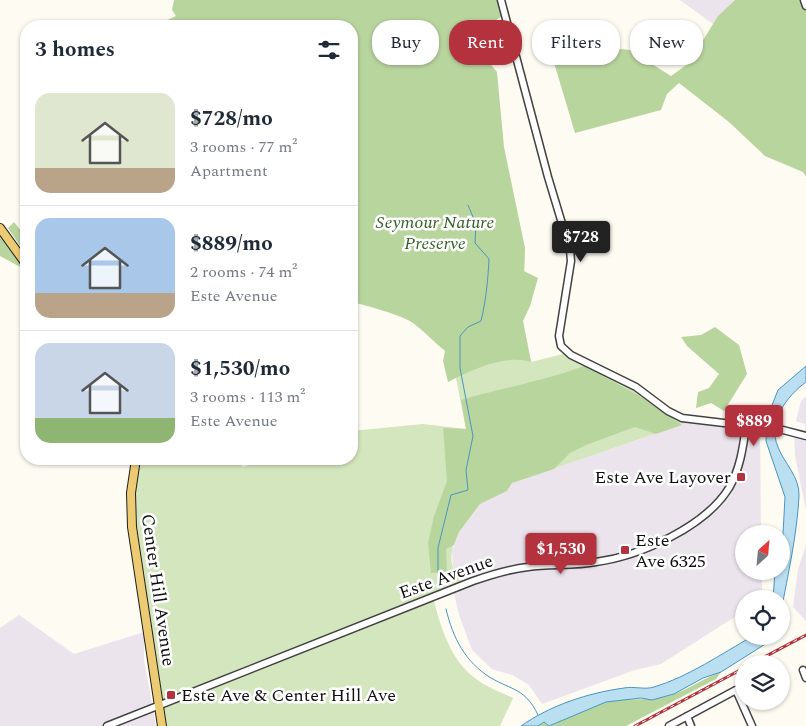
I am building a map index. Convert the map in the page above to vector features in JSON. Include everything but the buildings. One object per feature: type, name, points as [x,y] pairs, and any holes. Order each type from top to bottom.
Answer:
[{"type":"main road","points":[[0,228],[20,256]]},
{"type":"main road","name":"Center Hill Avenue","points":[[135,465],[131,493],[132,527],[162,726]]},
{"type":"street","points":[[501,0],[571,256],[559,333],[561,346],[571,355],[636,387],[675,415],[687,419],[760,427],[794,432],[806,436]]},
{"type":"street","points":[[804,0],[806,6]]},
{"type":"street","name":"Este Avenue","points":[[106,726],[473,581],[526,567],[596,562],[649,546],[692,524],[718,502],[734,477],[741,457],[746,426]]},
{"type":"street","points":[[802,670],[806,678]]},
{"type":"street","points":[[669,726],[736,690],[752,726]]},
{"type":"street","points":[[687,716],[691,726]]},
{"type":"shaded area","points":[[680,0],[735,0],[713,24]]},
{"type":"shaded area","points":[[806,396],[806,510],[795,456],[794,432],[805,435],[805,424],[796,421],[801,401]]},
{"type":"shaded area","points":[[695,420],[760,427],[761,525],[735,525],[735,580],[762,580],[762,590],[735,590],[735,617],[661,664],[635,670],[542,704],[529,685],[512,675],[492,669],[472,650],[459,615],[453,589],[460,578],[453,566],[452,551],[459,532],[480,504],[507,491],[512,483]]},
{"type":"shaded area","points":[[806,545],[806,621],[793,607],[798,569]]},
{"type":"shaded area","points":[[19,615],[74,654],[144,632],[144,660],[156,726],[0,726],[0,628]]},
{"type":"green space","name":"Seymour Nature Preserve","points":[[174,0],[501,0],[505,14],[496,20],[449,20],[449,65],[491,65],[497,72],[504,147],[525,248],[524,271],[538,278],[530,306],[523,321],[531,362],[510,360],[489,364],[448,382],[443,361],[445,351],[417,326],[408,320],[358,304],[358,20],[168,20],[176,16],[172,10]]},
{"type":"green space","points":[[735,0],[806,0],[806,177],[803,172],[765,156],[729,122],[679,83],[667,94],[661,110],[575,133],[555,65],[620,65],[620,49],[630,50],[630,65],[654,65],[671,76],[686,65],[703,65],[703,40],[718,16]]},
{"type":"green space","points":[[449,22],[449,65],[474,65],[525,248],[523,321],[531,362],[567,353],[620,378],[668,411],[695,420],[512,483],[501,493],[480,504],[468,516],[458,532],[452,551],[453,567],[463,584],[433,597],[447,641],[459,662],[479,681],[513,698],[500,726],[167,726],[135,521],[136,483],[139,465],[242,465],[243,467],[249,465],[358,465],[358,430],[423,424],[466,429],[446,327],[358,48],[358,26],[372,25],[372,65],[439,65],[439,23]]},
{"type":"green space","points":[[14,222],[20,230],[20,246],[8,228]]},
{"type":"green space","points":[[0,228],[20,256],[20,267],[0,256]]},
{"type":"green space","points":[[715,327],[739,345],[747,374],[724,411],[711,403],[696,408],[698,392],[709,388],[719,374],[687,346],[681,337],[701,335]]},
{"type":"green space","points":[[584,366],[638,395],[682,425],[656,434],[635,427],[570,453],[554,469],[512,483],[507,491],[480,504],[459,532],[454,545],[446,549],[447,573],[431,573],[428,543],[434,516],[447,481],[443,428],[466,429],[461,400],[554,376]]},
{"type":"green space","points":[[721,672],[716,679],[626,726],[549,726],[606,702],[672,695]]},
{"type":"green space","points":[[545,722],[549,726],[538,726]]},
{"type":"water","points":[[806,366],[806,382],[786,402],[777,419],[775,428],[775,438],[778,447],[799,489],[798,511],[790,562],[790,525],[783,525],[785,497],[766,441],[767,418],[778,390]]},
{"type":"water","points":[[774,580],[787,580],[785,590],[774,590]]},
{"type":"water","points":[[737,645],[764,645],[748,655],[735,655],[735,663],[721,672],[703,678],[674,694],[652,700],[641,698],[606,702],[549,726],[544,722],[538,726],[521,726],[545,712],[570,701],[610,690],[650,688],[667,683]]},
{"type":"waterway","points":[[438,572],[438,548],[451,495],[468,490],[466,470],[473,436],[460,368],[460,336],[468,327],[481,321],[488,275],[489,259],[475,243],[476,224],[468,205]]},
{"type":"waterway","points":[[446,609],[452,630],[467,657],[482,672],[523,695],[529,700],[538,715]]},
{"type":"railway","points":[[768,655],[806,635]]},
{"type":"railway","points":[[635,726],[735,673]]},
{"type":"place","name":"Este Ave Layover","points":[[741,477]]},
{"type":"place","name":"Este Ave 6325","points":[[625,550]]},
{"type":"place","name":"Este Ave & Center Hill Ave","points":[[171,695]]}]
